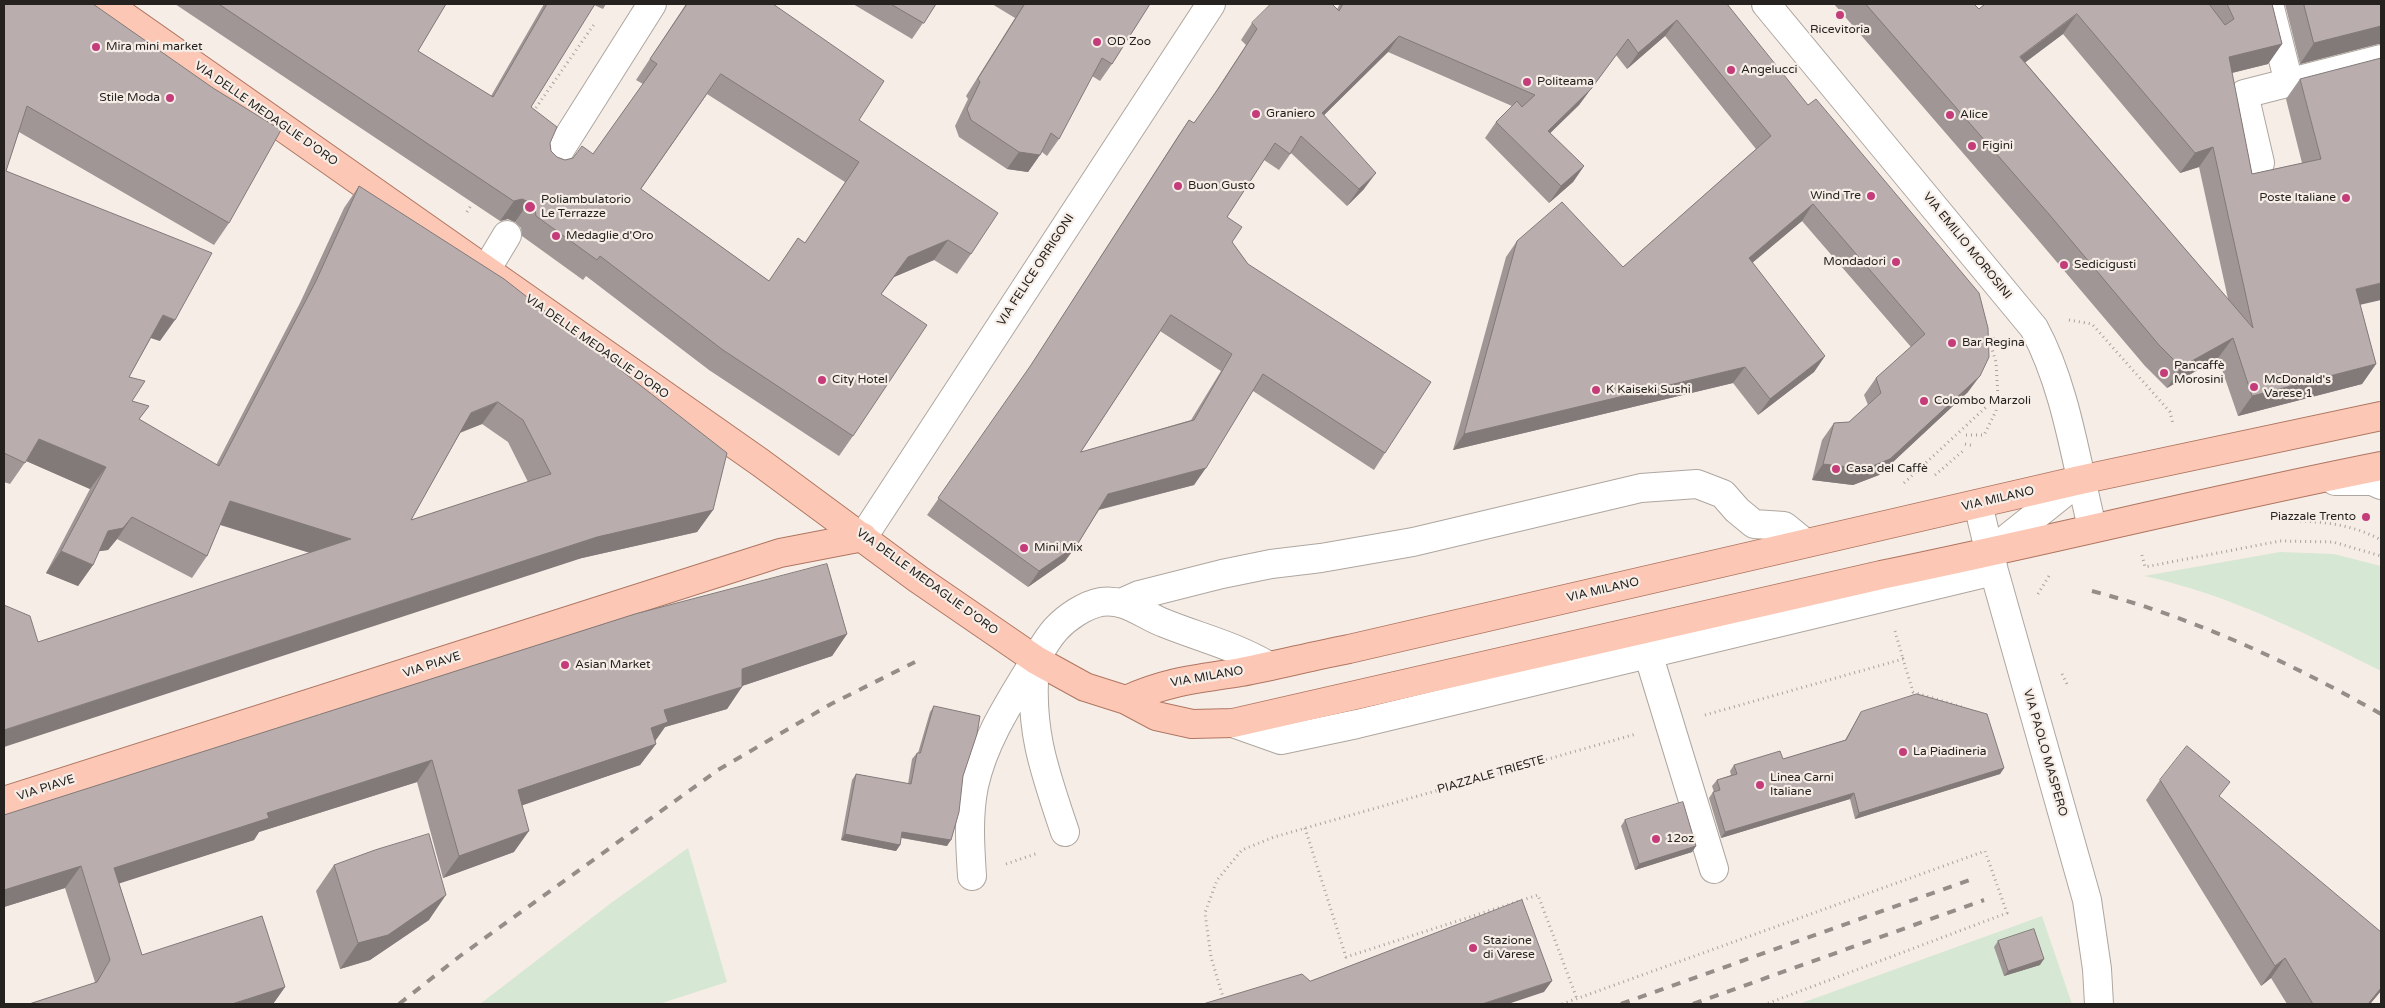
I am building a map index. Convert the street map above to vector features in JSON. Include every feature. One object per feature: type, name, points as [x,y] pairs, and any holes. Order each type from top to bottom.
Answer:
[{"type":"main road","name":"VIA DELLE MEDAGLIE D'ORO","points":[[107,4],[761,463],[918,579],[1036,660]]},
{"type":"main road","name":"VIA MILANO","points":[[1126,700],[1148,690],[1182,680],[1269,666],[2080,480],[2381,416]]},
{"type":"main road","name":"VIA MILANO","points":[[1036,660],[1086,687],[1126,700],[1156,716],[1192,724],[1233,723],[1645,643],[1881,575],[1992,562],[2092,527],[2381,466]]},
{"type":"main road","name":"VIA PIAVE","points":[[4,801],[780,553],[863,537]]},
{"type":"street","points":[[552,164],[652,4]]},
{"type":"street","name":"VIA FELICE ORRIGONI","points":[[863,537],[1211,4]]},
{"type":"street","name":"VIA EMILIO MOROSINI","points":[[1766,4],[2022,312],[2044,346],[2092,527]]},
{"type":"street","points":[[2270,4],[2289,83]]},
{"type":"street","points":[[2260,163],[2244,94],[2381,59]]},
{"type":"street","points":[[486,270],[508,235]]},
{"type":"street","name":"VIA MILANO","points":[[1992,562],[2080,480]]},
{"type":"street","points":[[2306,481],[2372,482],[2381,485]]},
{"type":"street","points":[[972,876],[970,829],[974,786],[984,753],[1000,720],[1053,633],[1069,618],[1099,602],[1121,602],[1138,595],[1271,564],[1321,558],[1413,542],[1641,488],[1697,484],[1723,494],[1737,510],[1754,524],[1784,526],[1805,543]]},
{"type":"street","name":"VIA PAOLO MASPERO","points":[[1978,504],[1992,562],[2087,900],[2097,970],[2099,1004]]},
{"type":"street","points":[[1121,602],[1164,623],[1222,642],[1269,666]]},
{"type":"street","points":[[1645,643],[1714,869]]},
{"type":"street","points":[[1036,660],[1033,704],[1038,748],[1065,832]]},
{"type":"path","points":[[527,120],[598,19]]},
{"type":"path","points":[[1966,435],[1984,435],[1996,411],[1998,397],[1996,362],[1990,342],[2022,312]]},
{"type":"path","points":[[2092,324],[2170,412]]},
{"type":"path","points":[[1903,484],[1998,397]]},
{"type":"path","points":[[1965,444],[1974,446]]},
{"type":"path","points":[[1932,477],[1963,452]]},
{"type":"path","points":[[2135,556],[2143,555],[2145,567],[2280,541],[2333,542],[2381,556]]},
{"type":"path","points":[[2037,600],[2039,592],[2052,570]]},
{"type":"path","points":[[1892,623],[1913,692],[1968,709]]},
{"type":"path","name":"PIAZZALE TRIESTE","points":[[1225,1004],[1211,957],[1205,913],[1217,880],[1242,850],[1274,837],[1305,828],[1903,659]]},
{"type":"path","points":[[2058,666],[2068,684]]},
{"type":"path","points":[[1305,828],[1346,957],[1538,895],[1577,999]]},
{"type":"path","points":[[1562,1004],[1985,851],[2007,913],[1766,1004]]},
{"type":"path","points":[[972,876],[1043,852]]},
{"type":"green space","points":[[2280,552],[2334,554],[2381,566],[2381,671],[2265,616],[2205,593],[2144,576]]},
{"type":"green space","points":[[688,848],[727,982],[659,1004],[480,1004],[611,903]]},
{"type":"green space","points":[[2042,916],[2072,1004],[1799,1004]]},
{"type":"building","points":[[4,4],[93,4],[213,88],[281,130],[229,223],[27,106],[6,171],[212,253],[175,320],[163,315],[129,377],[145,381],[132,401],[149,406],[139,419],[219,466],[316,281],[359,186],[504,279],[727,453],[713,510],[597,537],[4,730],[4,605],[30,616],[38,642],[351,539],[230,501],[207,556],[132,517],[123,528],[108,531],[93,565],[61,551],[106,467],[39,439],[25,463],[4,453]],"holes":[[[498,402],[523,420],[551,474],[411,520],[471,413]]]},
{"type":"building","points":[[219,4],[446,4],[418,51],[493,97],[547,4],[595,4],[531,107],[557,127],[550,143],[551,151],[557,157],[565,160],[573,158],[582,146],[593,154],[657,64],[650,59],[687,4],[773,4],[884,81],[859,120],[998,213],[971,254],[948,240],[908,257],[881,294],[927,325],[853,436],[723,350],[600,256],[597,260],[536,216],[535,208],[529,202],[522,199],[514,201]],"holes":[[[721,74],[859,162],[805,243],[798,238],[769,281],[641,189]]]},
{"type":"building","points":[[891,4],[936,4],[924,23]]},
{"type":"building","points":[[1025,4],[1150,4],[1112,64],[1102,58],[1059,139],[1051,133],[1040,155],[1019,152],[971,120],[967,109],[980,82],[978,79]]},
{"type":"building","points":[[1271,4],[1332,4],[1339,11],[1343,4],[1727,4],[1808,105],[1816,99],[1979,293],[1988,328],[1989,357],[1980,376],[1890,459],[1865,469],[1823,464],[1834,423],[1849,422],[1881,393],[1876,378],[1925,334],[1813,204],[1749,258],[1825,356],[1770,399],[1745,367],[1464,434],[1517,241],[1562,202],[1623,267],[1771,136],[1677,20],[1638,53],[1628,39],[1591,89],[1548,131],[1584,166],[1561,186],[1496,122],[1517,101],[1522,107],[1535,95],[1399,36],[1322,113],[1376,173],[1359,189],[1301,136],[1290,154],[1275,143],[1227,217],[1242,227],[1232,242],[1248,264],[1431,382],[1385,453],[1263,374],[1206,468],[1108,494],[1077,545],[1039,571],[938,498],[1031,365],[1189,120],[1194,123],[1218,89],[1257,29],[1252,23]],"holes":[[[1171,315],[1232,354],[1194,420],[1081,452]]]},
{"type":"building","points":[[1866,4],[1974,4],[1979,9],[1985,4],[2209,4],[2225,25],[2234,19],[2227,4],[2272,4],[2282,44],[2229,57],[2252,174],[2321,159],[2300,79],[2381,58],[2381,283],[2356,289],[2376,364],[2252,396],[2233,338],[2181,367],[2159,345],[2048,213]],"holes":[[[2077,14],[2195,153],[2213,147],[2253,328],[2020,57]]]},
{"type":"building","points":[[2304,4],[2381,4],[2381,26],[2314,43]]},
{"type":"building","points":[[827,564],[847,634],[742,669],[742,687],[664,710],[668,722],[651,728],[656,744],[518,790],[529,831],[459,856],[432,760],[267,813],[269,818],[114,868],[142,955],[262,916],[285,987],[232,1004],[29,1004],[97,982],[110,960],[81,866],[4,890],[4,815],[635,614]]},
{"type":"building","points":[[1917,694],[1987,714],[2004,768],[1859,813],[1854,793],[1725,832],[1713,792],[1720,790],[1717,780],[1737,774],[1734,765],[1780,751],[1783,759],[1846,740],[1861,712]]},
{"type":"building","points":[[934,706],[980,716],[977,734],[963,776],[959,812],[951,840],[902,832],[900,845],[845,834],[856,774],[911,784],[917,753],[920,753]]},
{"type":"building","points":[[2187,746],[2230,782],[2219,796],[2381,932],[2381,988],[2368,1004],[2313,1004],[2285,958],[2275,966],[2160,780]]},
{"type":"building","points":[[1683,802],[1696,846],[1639,864],[1625,820]]},
{"type":"building","points":[[429,834],[446,895],[388,935],[358,943],[334,865],[375,850]]},
{"type":"building","name":"Stazione di Varese","points":[[1522,900],[1552,981],[1482,1004],[1203,1004],[1302,974],[1310,981]]},
{"type":"building","points":[[2034,929],[2044,959],[2008,971],[1998,941]]},
{"type":"railway","points":[[2092,591],[2168,614],[2241,643],[2312,677],[2381,714]]},
{"type":"railway","points":[[399,1004],[460,956],[718,770],[831,704],[915,662]]},
{"type":"railway","points":[[1621,1004],[1975,878]]},
{"type":"railway","points":[[1693,1004],[1984,900]]},
{"type":"place","name":"Ricevitoria","points":[[1840,15]]},
{"type":"place","name":"OD Zoo","points":[[1097,42]]},
{"type":"place","name":"Mira mini market","points":[[96,47]]},
{"type":"place","name":"Angelucci","points":[[1731,70]]},
{"type":"place","name":"Politeama","points":[[1527,82]]},
{"type":"place","name":"Stile Moda","points":[[170,98]]},
{"type":"place","name":"Graniero","points":[[1256,114]]},
{"type":"place","name":"Alice","points":[[1950,115]]},
{"type":"place","name":"Figini","points":[[1972,146]]},
{"type":"place","name":"Buon Gusto","points":[[1178,186]]},
{"type":"place","name":"Wind Tre","points":[[1871,196]]},
{"type":"place","name":"Poste Italiane","points":[[2346,198]]},
{"type":"place","name":"Poliambulatorio Le Terrazze","points":[[530,207]]},
{"type":"place","name":"Medaglie d'Oro","points":[[556,236]]},
{"type":"place","name":"Mondadori","points":[[1896,262]]},
{"type":"place","name":"Sedicigusti","points":[[2064,265]]},
{"type":"place","name":"Bar Regina","points":[[1952,343]]},
{"type":"place","name":"Pancaffè Morosini","points":[[2164,373]]},
{"type":"place","name":"City Hotel","points":[[822,380]]},
{"type":"place","name":"McDonald's Varese 1","points":[[2254,387]]},
{"type":"place","name":"K Kaiseki Sushi","points":[[1596,390]]},
{"type":"place","name":"Colombo Marzoli","points":[[1924,401]]},
{"type":"place","name":"Casa del Caffè","points":[[1836,469]]},
{"type":"place","name":"Piazzale Trento","points":[[2366,517]]},
{"type":"place","name":"Mini Mix","points":[[1024,548]]},
{"type":"place","name":"Asian Market","points":[[565,665]]},
{"type":"place","name":"La Piadineria","points":[[1903,752]]},
{"type":"place","name":"Linea Carni Italiane","points":[[1760,785]]},
{"type":"place","name":"12oz","points":[[1656,839]]},
{"type":"place","name":"Stazione di Varese","points":[[1473,948]]}]
